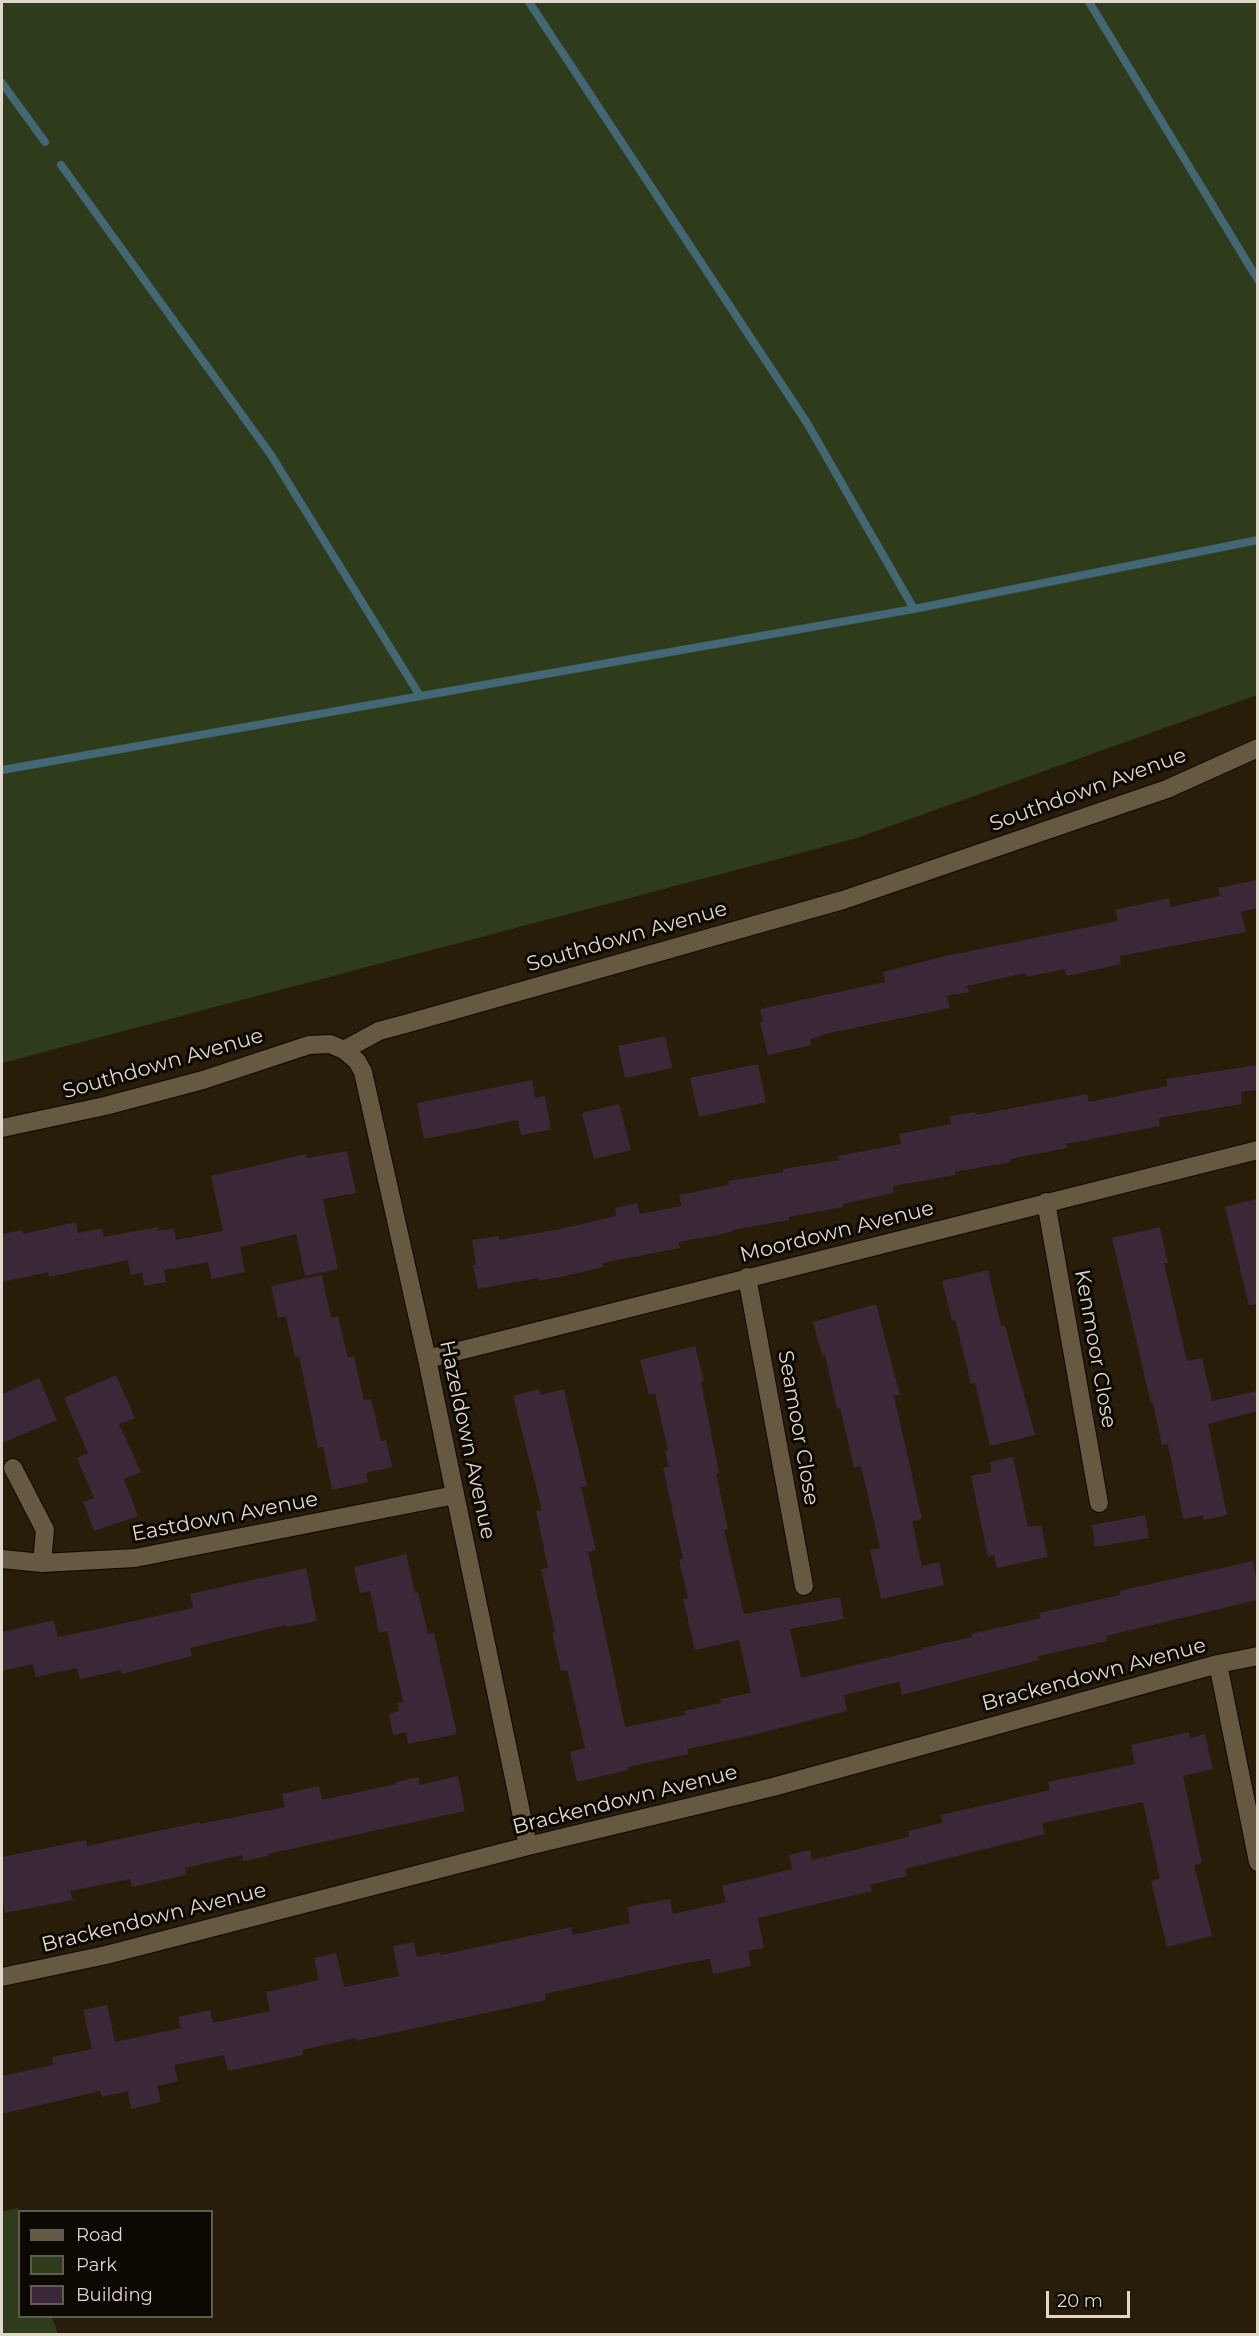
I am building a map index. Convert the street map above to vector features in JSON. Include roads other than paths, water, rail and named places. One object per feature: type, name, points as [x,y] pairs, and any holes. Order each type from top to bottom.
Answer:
[{"type":"street","name":"Southdown Avenue","points":[[2,1128],[105,1106],[203,1080],[309,1045],[330,1044],[344,1050],[388,1029],[843,900],[1167,789],[1257,748]]},
{"type":"street","name":"Hazeldown Avenue","points":[[344,1050],[357,1061],[363,1072],[427,1359],[528,1846]]},
{"type":"street","name":"Moordown Avenue","points":[[427,1359],[1257,1149]]},
{"type":"street","name":"Kenmoor Close","points":[[1047,1202],[1099,1503]]},
{"type":"street","name":"Seamoor Close","points":[[747,1277],[804,1586]]},
{"type":"street","points":[[13,1468],[45,1530],[42,1563]]},
{"type":"street","name":"Eastdown Avenue","points":[[2,1559],[42,1563],[135,1558],[455,1495]]},
{"type":"street","name":"Brackendown Avenue","points":[[2,1977],[106,1955],[528,1846],[773,1787],[1218,1664],[1257,1656]]},
{"type":"street","points":[[1218,1664],[1257,1862]]},
{"type":"waterway","points":[[529,2],[807,423],[914,609]]},
{"type":"waterway","points":[[1089,2],[1258,280]]},
{"type":"waterway","points":[[2,83],[45,142]]},
{"type":"waterway","points":[[61,165],[271,455],[420,696]]},
{"type":"waterway","points":[[2,770],[914,609],[1258,540]]}]
